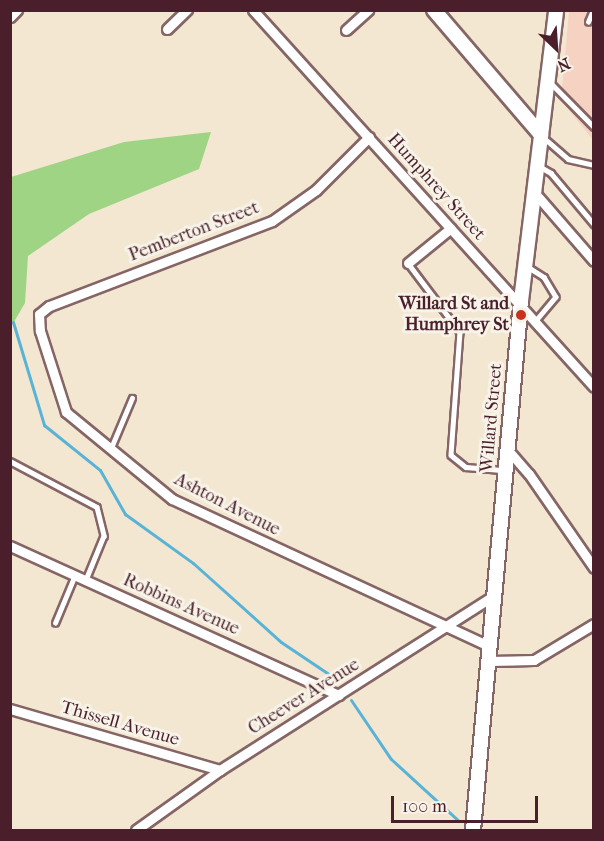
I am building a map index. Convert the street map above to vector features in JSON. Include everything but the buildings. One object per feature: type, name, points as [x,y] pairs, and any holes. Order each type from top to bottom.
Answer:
[{"type":"main road","points":[[434,10],[541,135]]},
{"type":"main road","name":"Willard Street","points":[[473,831],[520,307],[556,10]]},
{"type":"street","points":[[10,17],[17,10]]},
{"type":"street","points":[[167,29],[187,10]]},
{"type":"street","name":"Humphrey Street","points":[[253,10],[594,387]]},
{"type":"street","points":[[346,30],[368,10]]},
{"type":"street","name":"Pemberton Street","points":[[42,309],[272,220],[316,190],[369,138]]},
{"type":"street","points":[[534,192],[594,261]]},
{"type":"street","points":[[408,263],[451,228]]},
{"type":"street","name":"Ashton Avenue","points":[[42,309],[39,314],[40,331],[61,403],[66,412],[110,450],[181,504],[489,646]]},
{"type":"street","points":[[507,449],[594,568]]},
{"type":"street","name":"Robbins Avenue","points":[[10,546],[339,695]]},
{"type":"street","name":"Cheever Avenue","points":[[136,831],[220,770],[494,596]]},
{"type":"street","points":[[488,662],[534,660],[594,624]]},
{"type":"street","name":"Thissell Avenue","points":[[10,709],[220,770]]},
{"type":"lane","points":[[588,22],[593,10]]},
{"type":"lane","points":[[547,79],[594,127]]},
{"type":"lane","points":[[541,135],[568,159],[594,165]]},
{"type":"lane","points":[[537,165],[550,173],[594,224]]},
{"type":"lane","points":[[408,263],[460,332],[451,455],[466,467],[506,470]]},
{"type":"lane","points":[[525,266],[544,277],[556,297],[534,322]]},
{"type":"lane","points":[[110,450],[132,398]]},
{"type":"lane","points":[[10,461],[97,507],[104,536],[86,580]]},
{"type":"lane","points":[[55,623],[75,575]]},
{"type":"shaded area","points":[[569,11],[593,11],[593,140],[561,100]]},
{"type":"green space","points":[[211,132],[199,169],[89,214],[28,256],[25,303],[11,327],[11,177],[124,142]]},
{"type":"waterway","points":[[13,322],[44,425],[100,470],[125,514],[193,563],[281,642],[339,681]]},
{"type":"waterway","points":[[351,700],[391,759],[459,821]]},
{"type":"place","name":"Willard St and Humphrey St","points":[[521,315]]}]
